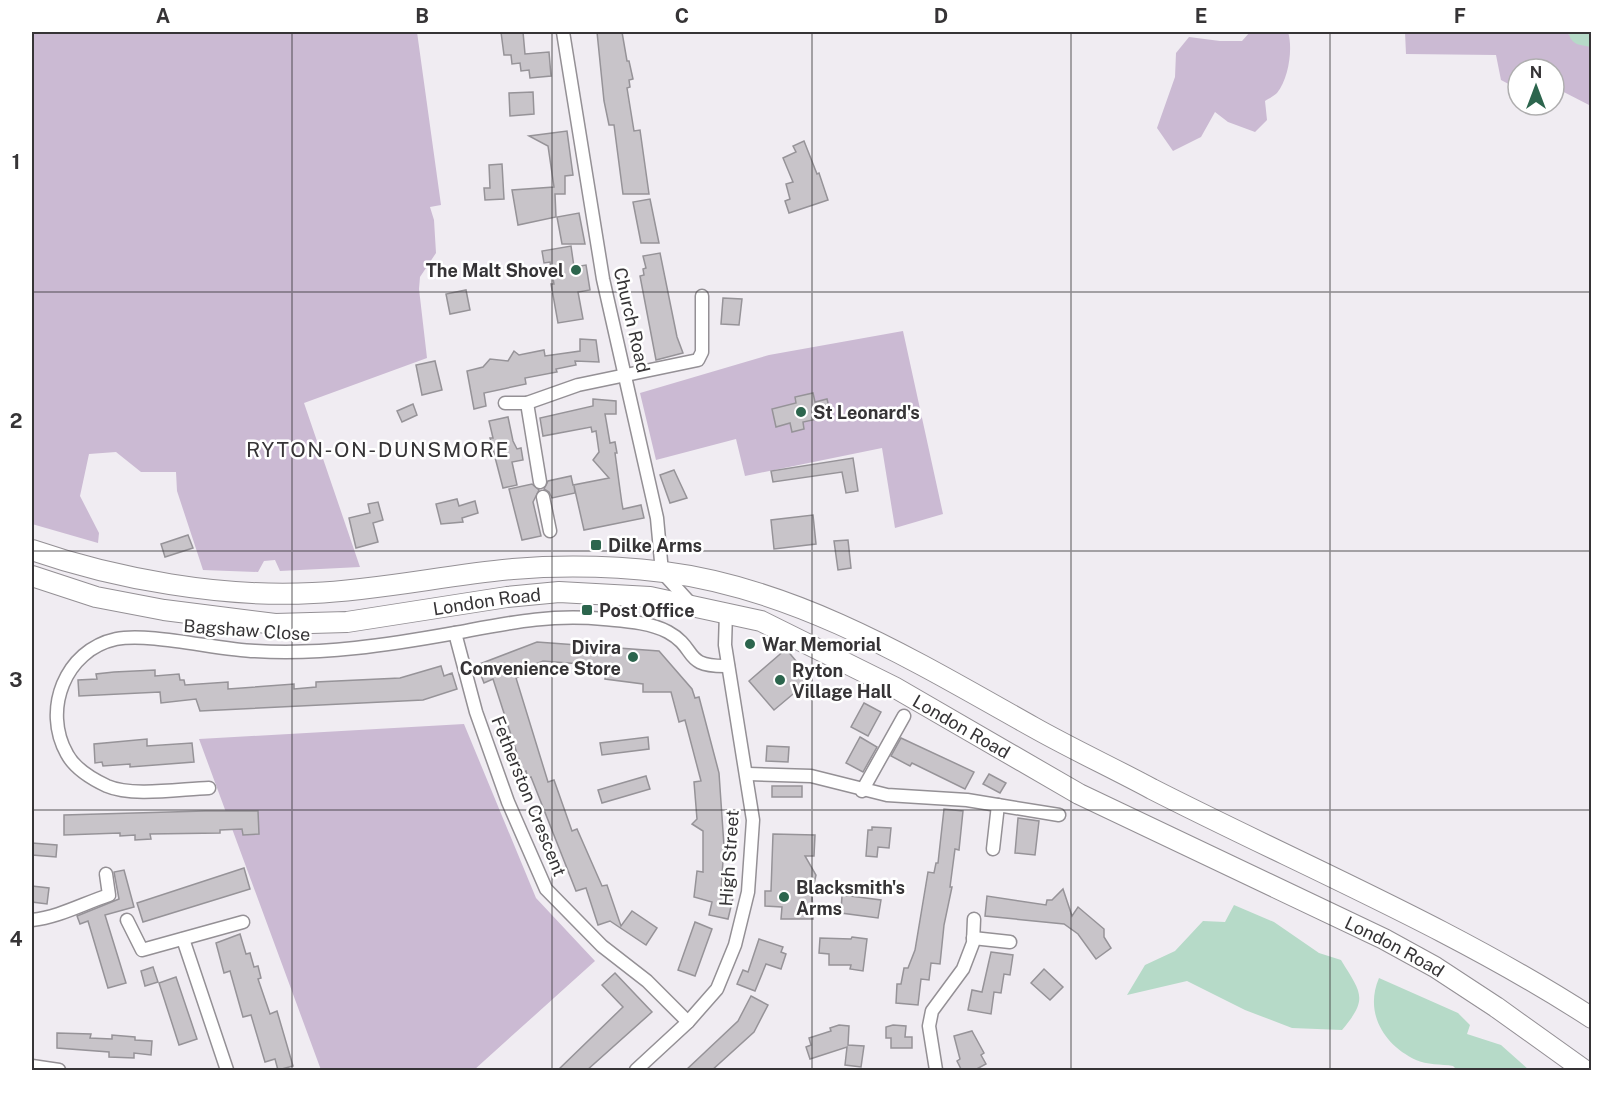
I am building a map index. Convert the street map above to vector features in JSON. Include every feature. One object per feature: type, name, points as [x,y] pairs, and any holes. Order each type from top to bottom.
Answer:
[{"type":"highway","name":"London Road","points":[[32,550],[104,570],[244,593],[343,591],[508,570],[559,566],[662,572],[719,581],[784,601],[917,662],[1049,736],[1470,947],[1551,992],[1592,1018]]},
{"type":"highway","name":"London Road","points":[[32,576],[96,597],[174,611],[275,624],[347,622],[507,597],[559,592],[650,597],[691,604],[761,621],[894,687],[1016,759],[1110,809],[1384,939],[1435,967],[1496,1007],[1584,1071]]},
{"type":"street","name":"Church Road","points":[[563,32],[603,279],[657,518],[662,572]]},
{"type":"street","points":[[505,403],[527,403],[579,385],[698,360],[702,352],[702,296]]},
{"type":"street","points":[[527,403],[540,482]]},
{"type":"street","points":[[543,497],[550,531]]},
{"type":"street","points":[[662,572],[691,604]]},
{"type":"street","name":"High Street","points":[[636,1071],[688,1022],[717,989],[735,945],[748,892],[753,820],[748,774],[728,666],[724,629],[726,612]]},
{"type":"street","name":"Bagshaw Close","points":[[209,788],[120,791],[97,781],[76,767],[62,744],[58,719],[61,687],[75,664],[101,643],[124,637],[227,649],[312,654],[545,617],[607,619],[658,628],[679,640],[694,662],[703,665],[728,666]]},
{"type":"street","name":"Fetherston Crescent","points":[[455,633],[479,720],[508,802],[546,890],[602,946],[646,981],[688,1022]]},
{"type":"street","points":[[862,791],[904,716]]},
{"type":"street","points":[[748,774],[811,776],[862,791],[998,805],[1059,815]]},
{"type":"street","points":[[993,849],[998,805]]},
{"type":"street","points":[[32,920],[59,916],[71,908],[109,895],[106,874]]},
{"type":"street","points":[[936,1071],[929,1026],[932,1011],[963,969],[973,938],[974,919]]},
{"type":"street","points":[[127,920],[142,950],[243,922]]},
{"type":"street","points":[[973,938],[1010,942]]},
{"type":"street","points":[[183,939],[224,1070]]},
{"type":"street","points":[[32,1066],[55,1070]]},
{"type":"shaded area","points":[[32,32],[417,32],[441,205],[430,207],[434,220],[436,253],[420,277],[419,289],[427,358],[304,403],[360,567],[280,571],[275,560],[264,561],[258,572],[203,570],[177,491],[176,472],[141,472],[116,452],[89,454],[80,496],[99,533],[98,543],[32,524]]},
{"type":"shaded area","points":[[1250,32],[1288,32],[1289,63],[1281,87],[1277,93],[1265,101],[1267,120],[1255,132],[1228,122],[1215,112],[1201,137],[1173,151],[1157,128],[1175,77],[1176,53],[1189,37],[1242,41]]},
{"type":"shaded area","points":[[1405,32],[1564,32],[1579,39],[1591,40],[1591,106],[1566,93],[1566,57],[1506,57],[1506,83],[1501,80],[1496,55],[1406,54]]},
{"type":"shaded area","points":[[903,331],[943,514],[895,528],[882,448],[745,476],[736,439],[656,460],[640,393],[769,355]]},
{"type":"shaded area","points":[[464,724],[536,898],[595,961],[474,1070],[321,1070],[199,739]]},
{"type":"shaded area","points":[[1234,905],[1274,922],[1319,953],[1341,960],[1359,995],[1356,1010],[1342,1030],[1292,1028],[1245,1010],[1187,981],[1127,995],[1145,965],[1175,951],[1203,921],[1225,922]]},
{"type":"shaded area","points":[[1379,978],[1458,1013],[1470,1025],[1467,1034],[1501,1045],[1529,1070],[1457,1070],[1453,1066],[1420,1062],[1405,1054],[1386,1037],[1376,1015],[1374,1003]]},
{"type":"building","points":[[501,32],[523,32],[525,54],[549,52],[551,76],[530,78],[529,70],[521,71],[520,63],[512,64],[511,55],[504,55]]},
{"type":"building","points":[[597,32],[622,32],[633,79],[629,80],[630,87],[627,88],[634,131],[640,130],[649,194],[623,194],[614,125],[609,125],[604,101]]},
{"type":"building","points":[[533,92],[534,114],[510,116],[509,93]]},
{"type":"building","points":[[567,131],[573,175],[565,176],[565,194],[555,194],[556,217],[518,225],[512,190],[554,187],[548,146],[529,136]]},
{"type":"building","points":[[804,141],[817,174],[819,173],[828,200],[789,213],[785,201],[790,199],[786,184],[793,182],[783,158],[796,152],[793,146]]},
{"type":"building","points":[[502,164],[504,199],[485,200],[484,188],[490,188],[489,165]]},
{"type":"building","points":[[650,199],[659,243],[641,243],[633,202]]},
{"type":"building","points":[[579,213],[585,244],[562,244],[557,217]]},
{"type":"building","points":[[571,246],[574,267],[586,265],[590,290],[578,292],[583,319],[558,323],[551,284],[554,284],[550,262],[544,263],[542,251]]},
{"type":"building","points":[[660,253],[677,337],[683,353],[656,360],[640,276],[644,275],[643,269],[646,268],[643,256]]},
{"type":"building","points":[[466,290],[470,310],[450,314],[446,294]]},
{"type":"building","points":[[723,298],[742,299],[739,325],[721,324]]},
{"type":"building","points":[[580,339],[596,340],[599,362],[575,361],[576,365],[556,369],[557,372],[525,378],[526,384],[484,393],[486,406],[474,409],[467,371],[483,367],[490,359],[508,361],[514,351],[519,355],[544,350],[545,356],[580,351]]},
{"type":"building","points":[[435,361],[442,390],[422,395],[416,365]]},
{"type":"building","name":"St Leonard's","points":[[813,393],[815,402],[827,399],[831,416],[803,422],[804,429],[792,432],[790,423],[776,427],[772,409],[796,403],[795,397]]},
{"type":"building","points":[[593,399],[616,401],[616,414],[605,414],[610,443],[615,442],[623,509],[641,505],[644,518],[584,530],[574,486],[575,493],[552,498],[544,489],[548,481],[571,476],[573,485],[609,478],[593,460],[599,452],[596,431],[592,432],[591,427],[543,436],[540,418],[593,406]]},
{"type":"building","points":[[413,404],[417,415],[402,422],[397,411]]},
{"type":"building","points":[[508,417],[513,441],[517,449],[521,448],[523,460],[512,462],[517,485],[503,488],[490,438],[493,438],[489,421]]},
{"type":"building","points":[[853,458],[858,491],[846,493],[842,472],[773,482],[771,471]]},
{"type":"building","points":[[674,470],[687,498],[670,503],[660,475]]},
{"type":"building","points":[[532,484],[539,490],[533,502],[541,536],[522,540],[509,489]]},
{"type":"building","points":[[457,499],[459,506],[475,501],[478,513],[462,518],[463,522],[441,524],[436,504]]},
{"type":"building","points":[[378,502],[383,520],[373,523],[378,542],[356,548],[349,518],[370,513],[368,504]]},
{"type":"building","points":[[813,515],[816,544],[774,549],[771,520]]},
{"type":"building","points":[[188,535],[193,548],[165,557],[161,544]]},
{"type":"building","points":[[848,540],[851,568],[838,570],[834,541]]},
{"type":"building","points":[[537,642],[659,651],[692,689],[695,698],[699,697],[719,773],[724,846],[721,891],[734,894],[728,919],[709,915],[712,902],[694,897],[697,871],[703,872],[703,831],[692,824],[697,819],[694,782],[701,781],[685,720],[679,722],[671,692],[643,692],[643,684],[605,679],[606,666],[543,661],[524,669],[525,674],[516,678],[548,782],[554,780],[572,831],[577,829],[602,886],[607,885],[621,926],[632,911],[657,928],[646,945],[610,921],[598,925],[586,888],[576,891],[531,777],[528,778],[526,771],[523,772],[493,679],[484,683],[477,665]]},
{"type":"building","name":"Ryton Village Hall","points":[[786,649],[811,679],[774,710],[749,681]]},
{"type":"building","points":[[441,666],[444,676],[452,673],[457,689],[423,700],[200,711],[196,699],[161,703],[160,692],[79,696],[78,680],[97,679],[96,674],[155,670],[155,676],[179,674],[180,680],[184,680],[185,685],[228,682],[228,689],[294,684],[294,689],[316,687],[316,682],[400,678]]},
{"type":"building","points":[[864,703],[881,712],[868,736],[851,727]]},
{"type":"building","points":[[648,737],[649,749],[602,755],[600,743]]},
{"type":"building","points":[[860,737],[877,747],[863,772],[846,763]]},
{"type":"building","points":[[901,738],[974,772],[965,789],[912,763],[910,766],[891,756]]},
{"type":"building","points":[[147,739],[147,746],[192,743],[194,762],[130,767],[130,764],[103,766],[102,762],[95,763],[94,744]]},
{"type":"building","points":[[767,746],[789,747],[788,762],[766,761]]},
{"type":"building","points":[[989,774],[1006,783],[1000,793],[983,784]]},
{"type":"building","points":[[646,776],[650,789],[602,803],[598,790]]},
{"type":"building","points":[[772,786],[802,786],[802,797],[772,797]]},
{"type":"building","points":[[944,809],[963,811],[959,850],[955,849],[950,887],[952,887],[944,925],[940,964],[931,963],[929,980],[921,979],[918,1005],[896,1003],[897,984],[901,984],[904,968],[908,968],[915,950],[928,872],[934,873],[936,863],[938,863]]},
{"type":"building","points":[[258,811],[259,834],[243,835],[242,829],[220,830],[220,833],[150,834],[151,839],[135,840],[135,835],[120,836],[120,833],[64,835],[64,815]]},
{"type":"building","points":[[1018,818],[1039,821],[1035,855],[1015,853]]},
{"type":"building","points":[[872,827],[891,828],[889,848],[878,847],[877,857],[866,856],[868,830],[872,830]]},
{"type":"building","points":[[773,834],[815,835],[814,856],[805,856],[816,875],[812,893],[813,919],[781,919],[782,907],[765,906],[765,891],[771,891]]},
{"type":"building","points":[[32,843],[57,845],[56,857],[32,855]]},
{"type":"building","points":[[244,868],[250,889],[143,922],[137,903]]},
{"type":"building","points":[[124,870],[134,907],[105,915],[126,983],[108,988],[88,921],[80,924],[77,916],[119,899],[114,872]]},
{"type":"building","points":[[32,886],[49,888],[47,904],[32,902]]},
{"type":"building","points":[[1063,889],[1072,916],[1078,907],[1104,929],[1104,937],[1111,948],[1096,959],[1078,934],[1064,924],[985,916],[987,896],[1046,905],[1047,900],[1052,900]]},
{"type":"building","points":[[842,895],[881,900],[878,918],[841,913]]},
{"type":"building","points":[[695,922],[712,929],[695,976],[678,970]]},
{"type":"building","points":[[240,934],[246,954],[250,953],[254,967],[258,966],[261,978],[258,979],[270,1014],[277,1011],[293,1066],[278,1070],[275,1059],[265,1062],[251,1015],[243,1017],[230,971],[224,973],[216,943]]},
{"type":"building","points":[[852,937],[867,939],[863,971],[850,969],[851,965],[829,965],[829,954],[819,953],[820,938],[851,939]]},
{"type":"building","points":[[759,939],[783,947],[781,952],[786,954],[781,969],[766,964],[755,991],[737,984],[743,970],[748,972]]},
{"type":"building","points":[[991,952],[1013,955],[1010,975],[1004,974],[1001,993],[994,992],[991,1014],[968,1010],[972,990],[982,992]]},
{"type":"building","points":[[153,967],[158,982],[145,986],[141,971]]},
{"type":"building","points":[[1044,969],[1063,987],[1050,1000],[1031,983]]},
{"type":"building","points":[[615,973],[652,1012],[586,1071],[557,1071],[623,1007],[602,985]]},
{"type":"building","points":[[176,977],[197,1039],[179,1045],[159,983]]},
{"type":"building","points":[[751,996],[768,1005],[754,1032],[711,1071],[685,1071],[738,1021]]},
{"type":"building","points":[[839,1025],[849,1026],[848,1045],[864,1046],[861,1067],[845,1065],[847,1047],[810,1059],[806,1047],[811,1045],[809,1038],[831,1031],[830,1028]]},
{"type":"building","points":[[906,1026],[905,1037],[912,1037],[912,1048],[891,1048],[891,1038],[886,1038],[886,1027]]},
{"type":"building","points":[[972,1031],[984,1053],[981,1055],[986,1064],[973,1071],[962,1071],[957,1061],[960,1059],[954,1036]]},
{"type":"building","points":[[57,1033],[91,1034],[90,1038],[112,1039],[112,1035],[135,1037],[135,1040],[152,1041],[151,1055],[134,1053],[134,1058],[109,1057],[109,1052],[57,1048]]},
{"type":"waterway","points":[[1582,32],[1592,34]]},
{"type":"place","name":"The Malt Shovel","points":[[576,270]]},
{"type":"place","name":"St Leonard's","points":[[801,412]]},
{"type":"place","name":"Dilke Arms","points":[[596,545]]},
{"type":"place","name":"Post Office","points":[[587,610]]},
{"type":"place","name":"War Memorial","points":[[750,644]]},
{"type":"place","name":"Divira Convenience Store","points":[[633,657]]},
{"type":"place","name":"Ryton Village Hall","points":[[780,680]]},
{"type":"place","name":"Blacksmith's Arms","points":[[784,897]]},
{"type":"district","name":"RYTON-ON-DUNSMORE","points":[[378,449]]}]
